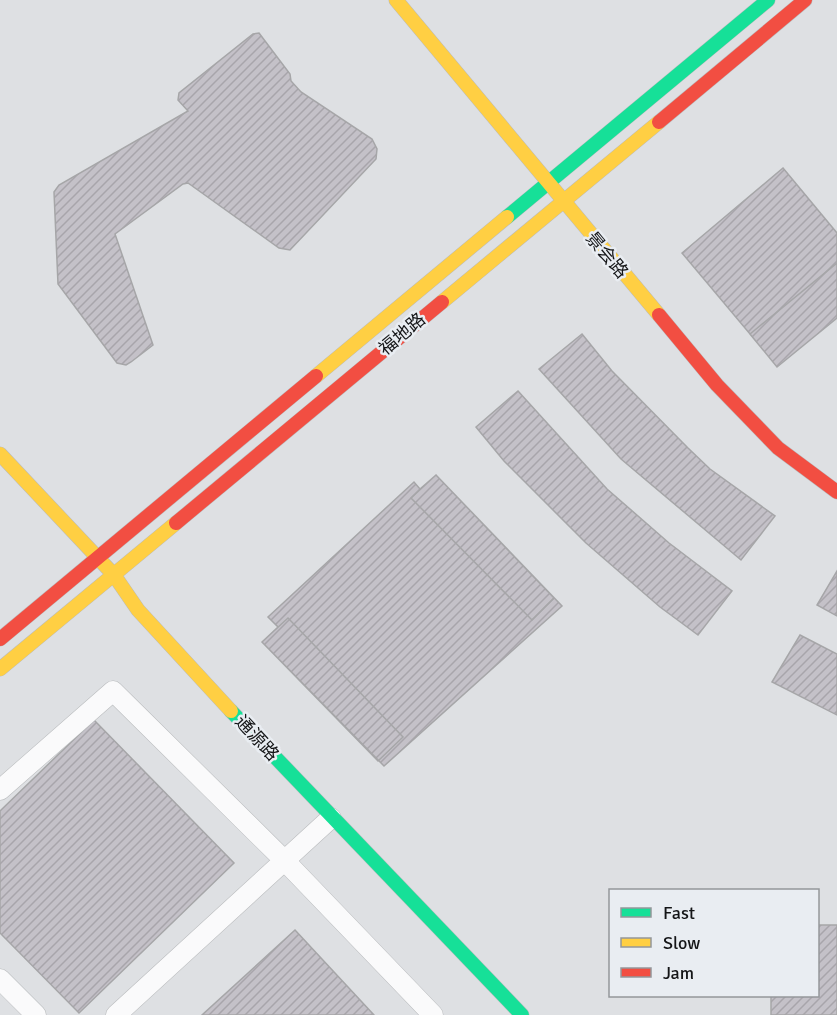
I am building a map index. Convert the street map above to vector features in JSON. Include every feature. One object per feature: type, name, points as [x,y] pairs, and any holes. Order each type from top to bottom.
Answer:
[{"type":"main road","name":"景会路","points":[[396,0],[561,201],[717,385],[778,448],[837,492]]},
{"type":"main road","name":"福地路","points":[[0,639],[768,0]]},
{"type":"main road","name":"福地路","points":[[0,669],[805,0]]},
{"type":"main road","name":"通源路","points":[[0,454],[114,575],[146,618],[331,818],[522,1015]]},
{"type":"street","points":[[0,790],[113,691],[284,860],[433,1015]]},
{"type":"street","points":[[116,1015],[331,818]]},
{"type":"street","points":[[0,979],[36,1015]]},
{"type":"building","points":[[259,33],[301,92],[372,139],[377,149],[376,159],[290,250],[279,248],[188,183],[183,184],[115,234],[153,345],[126,365],[117,363],[58,284],[54,192],[59,185],[188,111],[178,100],[179,93],[253,34]]},
{"type":"building","points":[[783,168],[837,233],[837,263],[750,334],[682,253]]},
{"type":"building","points":[[837,263],[837,318],[777,367],[750,334]]},
{"type":"building","points":[[582,334],[612,371],[710,469],[775,516],[741,560],[621,459],[539,369]]},
{"type":"building","points":[[518,391],[607,489],[669,543],[732,591],[698,635],[660,607],[586,543],[504,461],[476,427]]},
{"type":"building","points":[[436,475],[554,598],[532,620],[411,498]]},
{"type":"building","points":[[436,475],[562,606],[384,766],[262,642],[278,627],[268,617],[414,482],[420,489]]},
{"type":"building","points":[[837,571],[837,616],[817,605]]},
{"type":"building","points":[[288,618],[403,737],[378,761],[262,642]]},
{"type":"building","points":[[800,635],[837,654],[837,715],[772,682]]},
{"type":"building","points":[[94,720],[234,863],[79,1013],[0,933],[0,811]]},
{"type":"building","points":[[819,925],[837,925],[837,1015],[771,1015],[771,997],[819,997]]},
{"type":"building","points":[[295,930],[374,1015],[202,1015]]},
{"type":"traffic: fast","points":[[507,217],[768,0]]},
{"type":"traffic: fast","points":[[231,711],[522,1015]]},
{"type":"traffic: slow","points":[[396,0],[659,315]]},
{"type":"traffic: slow","points":[[442,302],[659,122]]},
{"type":"traffic: slow","points":[[316,376],[507,217]]},
{"type":"traffic: slow","points":[[0,454],[114,575],[138,610],[231,711]]},
{"type":"traffic: slow","points":[[0,669],[176,523]]},
{"type":"traffic: jam","points":[[659,122],[805,0]]},
{"type":"traffic: jam","points":[[176,523],[442,302]]},
{"type":"traffic: jam","points":[[659,315],[717,385],[778,448],[837,492]]},
{"type":"traffic: jam","points":[[0,639],[316,376]]}]
